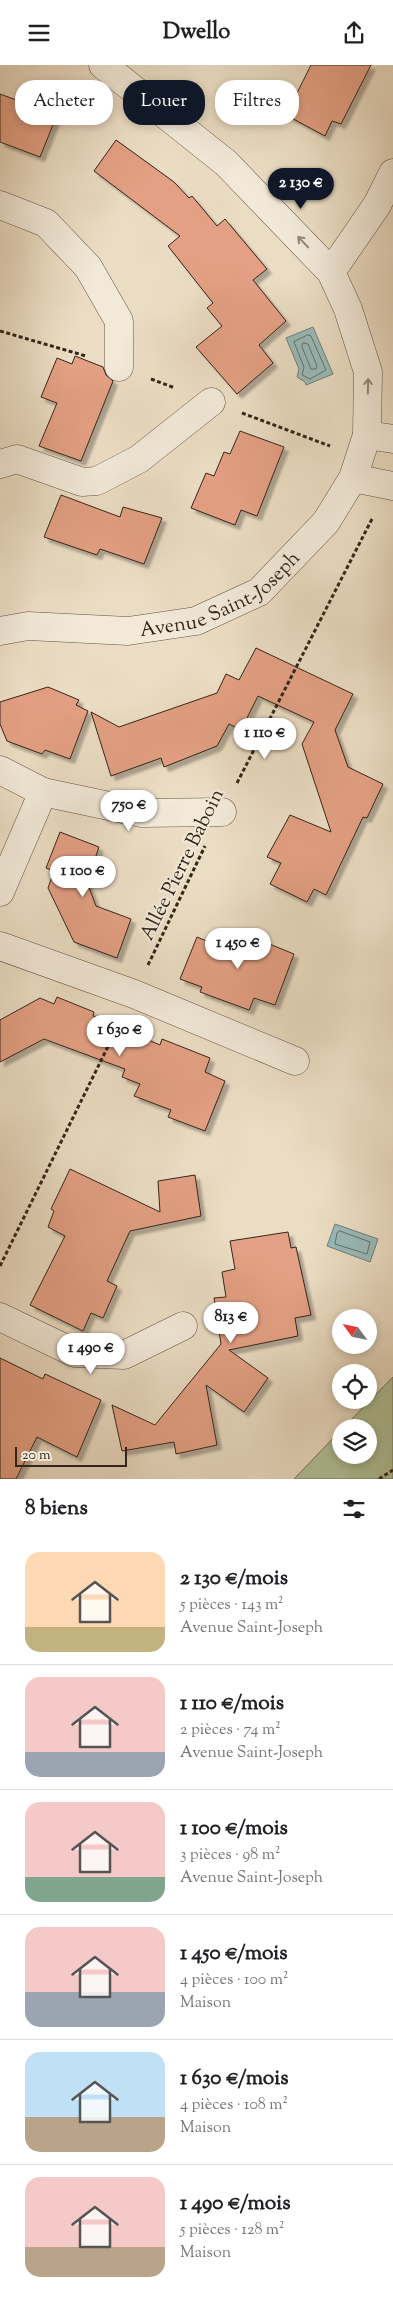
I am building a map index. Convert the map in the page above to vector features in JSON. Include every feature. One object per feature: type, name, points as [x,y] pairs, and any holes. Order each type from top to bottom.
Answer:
[{"type":"street","name":"Avenue Saint-Joseph","points":[[0,631],[28,626],[128,631],[196,621],[258,592],[326,522],[380,437],[368,372],[348,309],[331,272],[226,163],[103,65]]},
{"type":"street","points":[[331,272],[377,205],[393,173]]},
{"type":"street","points":[[0,205],[46,223],[88,267],[119,321],[119,367]]},
{"type":"street","points":[[0,464],[17,459],[82,483],[97,481],[139,459],[211,402]]},
{"type":"street","points":[[353,478],[391,485]]},
{"type":"street","points":[[0,770],[42,792],[142,813],[222,811]]},
{"type":"street","points":[[0,892],[42,792]]},
{"type":"street","points":[[0,946],[134,994],[295,1061]]},
{"type":"street","points":[[0,1317],[76,1353],[124,1355],[183,1326]]},
{"type":"path","name":"Allée Pierre Baboin","points":[[0,1266],[222,811],[391,485]]},
{"type":"path","points":[[379,1479],[393,1470]]},
{"type":"green space","points":[[393,1377],[393,1479],[294,1479],[332,1439],[332,1464],[377,1464],[377,1419],[352,1419],[362,1409],[377,1409],[377,1393]]},
{"type":"water","points":[[313,327],[333,374],[306,385],[305,382],[297,377],[299,369],[286,338]]},
{"type":"water","points":[[335,1224],[378,1239],[370,1262],[327,1246]]},
{"type":"building","points":[[311,65],[371,65],[341,124],[332,121],[325,136],[299,122],[299,89]]},
{"type":"building","points":[[0,94],[15,100],[15,125],[53,125],[40,157],[0,142]]},
{"type":"building","points":[[116,140],[174,182],[189,198],[192,196],[217,226],[225,219],[267,269],[253,280],[286,321],[259,345],[273,363],[237,394],[196,347],[222,326],[207,308],[213,303],[168,246],[180,236],[94,171]]},
{"type":"building","points":[[75,356],[103,367],[106,375],[113,381],[81,461],[39,446],[57,403],[41,397],[57,358],[72,364]]},
{"type":"building","points":[[240,431],[284,447],[257,516],[241,510],[235,525],[191,508],[206,473],[214,476],[224,452],[230,454]]},
{"type":"building","points":[[61,495],[120,517],[123,507],[162,518],[144,564],[100,549],[97,555],[44,537]]},
{"type":"building","points":[[256,648],[353,694],[335,730],[348,767],[383,784],[367,818],[363,817],[326,895],[314,889],[307,902],[270,884],[281,863],[267,857],[290,815],[331,832],[302,744],[314,722],[258,696],[241,730],[229,724],[217,746],[164,767],[161,758],[111,776],[91,712],[119,727],[217,693],[226,674],[239,680]]},
{"type":"building","points":[[48,687],[79,700],[76,705],[88,711],[70,759],[45,750],[42,754],[7,741],[0,724],[0,702]]},
{"type":"building","points":[[60,832],[99,847],[87,882],[96,906],[131,919],[117,958],[74,942],[48,888],[54,871],[46,868]]},
{"type":"building","points":[[221,934],[255,945],[257,939],[294,954],[275,1005],[254,998],[249,1010],[200,992],[202,987],[180,979],[197,937],[216,945]]},
{"type":"building","points":[[57,997],[94,1012],[93,1016],[160,1045],[162,1039],[210,1058],[205,1072],[225,1081],[205,1131],[168,1117],[171,1110],[134,1096],[140,1084],[122,1077],[125,1069],[44,1039],[0,1062],[0,1020],[40,998],[54,1004]]},
{"type":"building","points":[[70,1169],[160,1212],[158,1181],[195,1175],[201,1216],[130,1231],[107,1281],[117,1286],[103,1318],[91,1313],[83,1331],[30,1305],[65,1236],[48,1227],[54,1211],[51,1209]]},
{"type":"building","points":[[288,1232],[291,1248],[296,1247],[311,1315],[295,1318],[298,1336],[229,1350],[268,1378],[244,1412],[206,1385],[217,1445],[176,1454],[174,1442],[122,1451],[112,1405],[155,1425],[221,1344],[214,1298],[226,1297],[222,1272],[235,1269],[230,1241]]},
{"type":"building","points":[[0,1358],[43,1379],[45,1374],[101,1400],[77,1457],[37,1437],[16,1479],[0,1479]]}]
